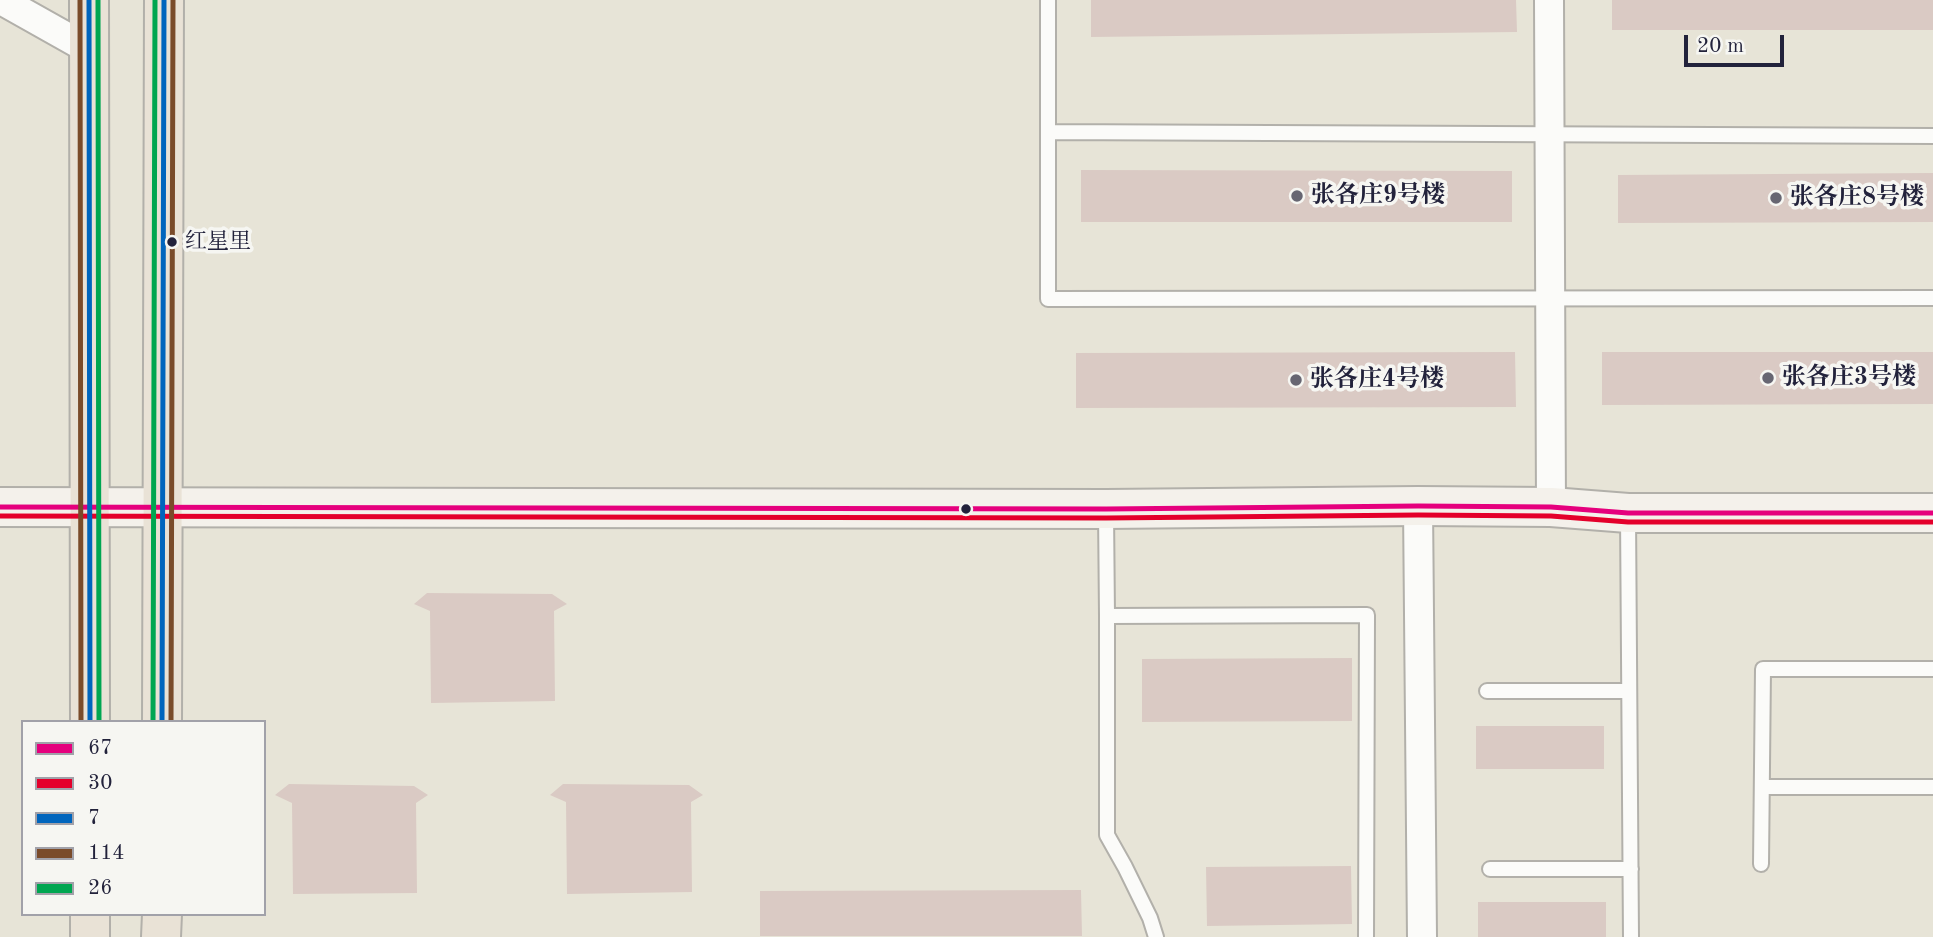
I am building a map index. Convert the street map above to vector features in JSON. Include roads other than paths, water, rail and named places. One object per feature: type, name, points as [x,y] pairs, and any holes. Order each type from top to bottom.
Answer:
[{"type":"main road","points":[[89,0],[90,720]]},
{"type":"main road","points":[[162,720],[164,0]]},
{"type":"main road","points":[[0,507],[1106,509],[1418,506],[1551,507],[1628,513],[1933,513]]},
{"type":"main road","points":[[90,916],[90,937]]},
{"type":"main road","points":[[162,916],[162,937]]},
{"type":"street","points":[[1,0],[90,50]]},
{"type":"street","points":[[1549,0],[1551,507]]},
{"type":"street","points":[[1418,506],[1422,937]]},
{"type":"lane","points":[[1048,0],[1048,299],[1933,298]]},
{"type":"lane","points":[[1048,132],[1933,136]]},
{"type":"lane","points":[[1106,509],[1107,835],[1145,908],[1156,937]]},
{"type":"lane","points":[[1628,513],[1631,937]]},
{"type":"lane","points":[[1107,616],[1367,615],[1366,937]]},
{"type":"lane","points":[[1761,864],[1763,669],[1933,669]]},
{"type":"lane","points":[[1487,691],[1629,691]]},
{"type":"lane","points":[[1762,787],[1933,787]]},
{"type":"lane","points":[[1490,869],[1630,869]]},
{"type":"place","name":"张各庄9号楼","points":[[1297,196]]},
{"type":"place","name":"张各庄8号楼","points":[[1776,198]]},
{"type":"place","name":"红星里","points":[[172,242]]},
{"type":"place","name":"张各庄3号楼","points":[[1768,378]]},
{"type":"place","name":"张各庄4号楼","points":[[1296,380]]}]
